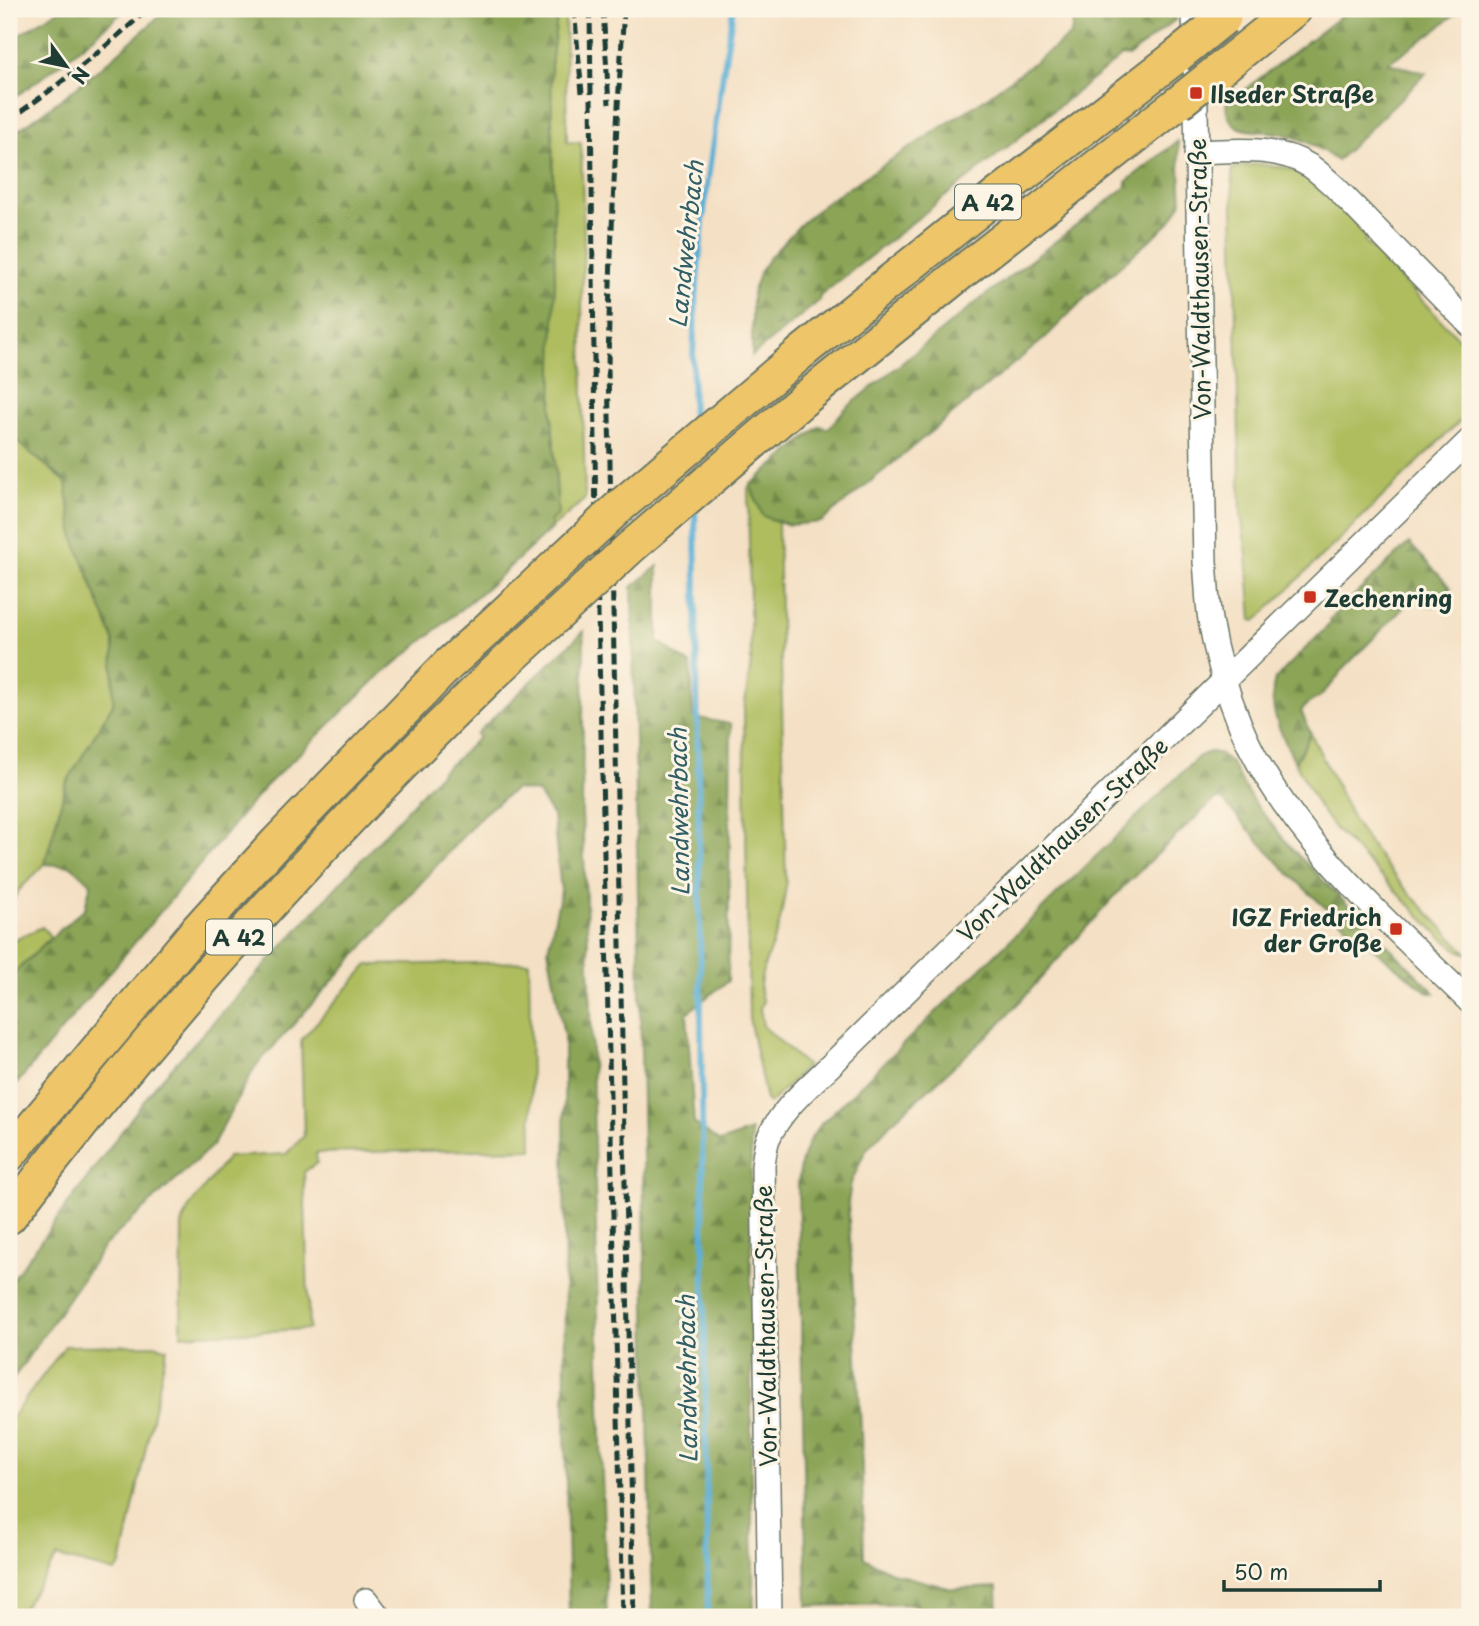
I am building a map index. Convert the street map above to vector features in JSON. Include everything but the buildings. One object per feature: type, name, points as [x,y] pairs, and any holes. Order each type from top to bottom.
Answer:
[{"type":"highway","name":"A 42","points":[[9,1217],[53,1158],[242,933],[339,828],[492,676],[632,546],[804,399],[1295,9]]},
{"type":"highway","name":"A 42","points":[[9,1155],[197,930],[276,843],[411,703],[491,625],[618,508],[802,352],[1177,56],[1218,12]]},
{"type":"highway","points":[[9,1128],[21,1113],[65,1088]]},
{"type":"street","name":"Von-Waldthausen-Straße","points":[[770,1617],[763,1166],[768,1141],[789,1107],[1225,680],[1210,621],[1205,562],[1196,152],[1218,12]]},
{"type":"street","points":[[1196,152],[1263,151],[1297,159],[1310,167],[1335,187],[1470,325]]},
{"type":"street","points":[[1470,440],[1225,680],[1241,728],[1294,820],[1355,888],[1470,1002]]},
{"type":"green space","points":[[61,9],[126,9],[69,57],[9,101],[9,41]]},
{"type":"green space","points":[[167,9],[558,9],[551,66],[555,278],[552,414],[558,515],[551,520],[551,529],[490,585],[373,682],[263,789],[9,1093],[9,978],[85,908],[91,883],[71,866],[45,864],[66,784],[113,704],[114,641],[74,538],[66,482],[9,435],[9,136],[91,76]]},
{"type":"green space","points":[[558,9],[565,9],[567,142],[581,143],[585,499],[551,529],[551,520],[558,514],[552,414],[551,65]]},
{"type":"green space","points":[[1075,9],[1174,9],[1176,19],[1128,57],[1122,56],[820,296],[820,300],[752,356],[752,294],[760,271],[770,257],[825,203],[983,100],[1071,35]]},
{"type":"green space","points":[[1350,9],[1461,9],[1388,63],[1426,73],[1337,161],[1314,145],[1295,137],[1240,128],[1233,123],[1228,116],[1226,104]]},
{"type":"green space","points":[[1178,141],[1182,202],[1170,222],[1091,292],[1045,338],[821,522],[789,525],[763,516],[750,485],[820,426],[828,429],[844,410],[978,301],[1126,187],[1126,182]]},
{"type":"green space","points":[[1258,164],[1286,168],[1310,179],[1321,188],[1368,236],[1364,241],[1470,350],[1470,411],[1256,621],[1252,620],[1241,515],[1232,168]]},
{"type":"green space","points":[[9,435],[66,482],[74,538],[114,641],[113,704],[66,784],[45,864],[18,891],[9,910]]},
{"type":"green space","points":[[750,485],[763,516],[778,522],[786,886],[779,925],[762,974],[760,993],[763,1001],[760,1008],[763,1026],[807,1066],[770,1103],[766,1100],[749,1018],[744,710],[751,663]]},
{"type":"green space","points":[[1409,543],[1451,588],[1433,606],[1429,606],[1416,595],[1319,697],[1306,705],[1301,711],[1311,734],[1295,762],[1274,712],[1275,679],[1331,623],[1329,620]]},
{"type":"green space","points":[[658,566],[658,641],[691,665],[693,717],[731,724],[728,981],[687,1013],[694,1123],[720,1142],[751,1131],[751,1472],[754,1617],[652,1617],[632,587]]},
{"type":"green space","points":[[584,631],[582,813],[591,1011],[607,1617],[569,1617],[565,1437],[564,1035],[548,949],[561,891],[553,816],[537,792],[515,789],[482,815],[255,1067],[212,1146],[105,1245],[9,1385],[9,1284],[155,1086],[442,771],[479,737],[476,734]]},
{"type":"green space","points":[[1311,734],[1355,823],[1409,893],[1467,953],[1451,945],[1437,933],[1335,829],[1318,806],[1295,762]]},
{"type":"green space","points":[[1210,752],[1217,753],[1231,763],[1252,800],[1293,850],[1435,993],[1429,993],[1316,900],[1220,799],[1213,801],[1123,887],[996,1028],[891,1123],[865,1151],[851,1183],[848,1203],[861,1428],[864,1558],[893,1573],[952,1589],[997,1587],[998,1617],[942,1617],[941,1612],[916,1612],[915,1604],[807,1606],[798,1184],[807,1145],[821,1124],[1199,756]]},
{"type":"green space","points":[[42,927],[51,937],[9,978],[9,942]]},
{"type":"green space","points":[[529,962],[532,1149],[316,1153],[317,1163],[304,1172],[309,1329],[181,1335],[182,1224],[189,1207],[228,1157],[286,1154],[304,1136],[301,1040],[368,965]]},
{"type":"green space","points":[[154,1345],[167,1348],[121,1565],[115,1572],[57,1557],[17,1617],[9,1617],[9,1421],[65,1346]]},
{"type":"waterway","name":"Landwehrbach","points":[[693,429],[694,323],[703,218],[733,9]]},
{"type":"waterway","name":"Landwehrbach","points":[[695,506],[708,1617]]},
{"type":"railway","points":[[9,120],[80,67],[148,9]]},
{"type":"railway","points":[[574,9],[582,93]]},
{"type":"railway","points":[[590,9],[596,533],[623,1617]]},
{"type":"railway","points":[[603,9],[609,104]]},
{"type":"railway","points":[[624,9],[608,368],[634,1617]]},
{"type":"place","name":"Ilseder Straße","points":[[1196,93]]},
{"type":"place","name":"Zechenring","points":[[1310,597]]},
{"type":"place","name":"IGZ Friedrich der Große","points":[[1396,929]]}]
